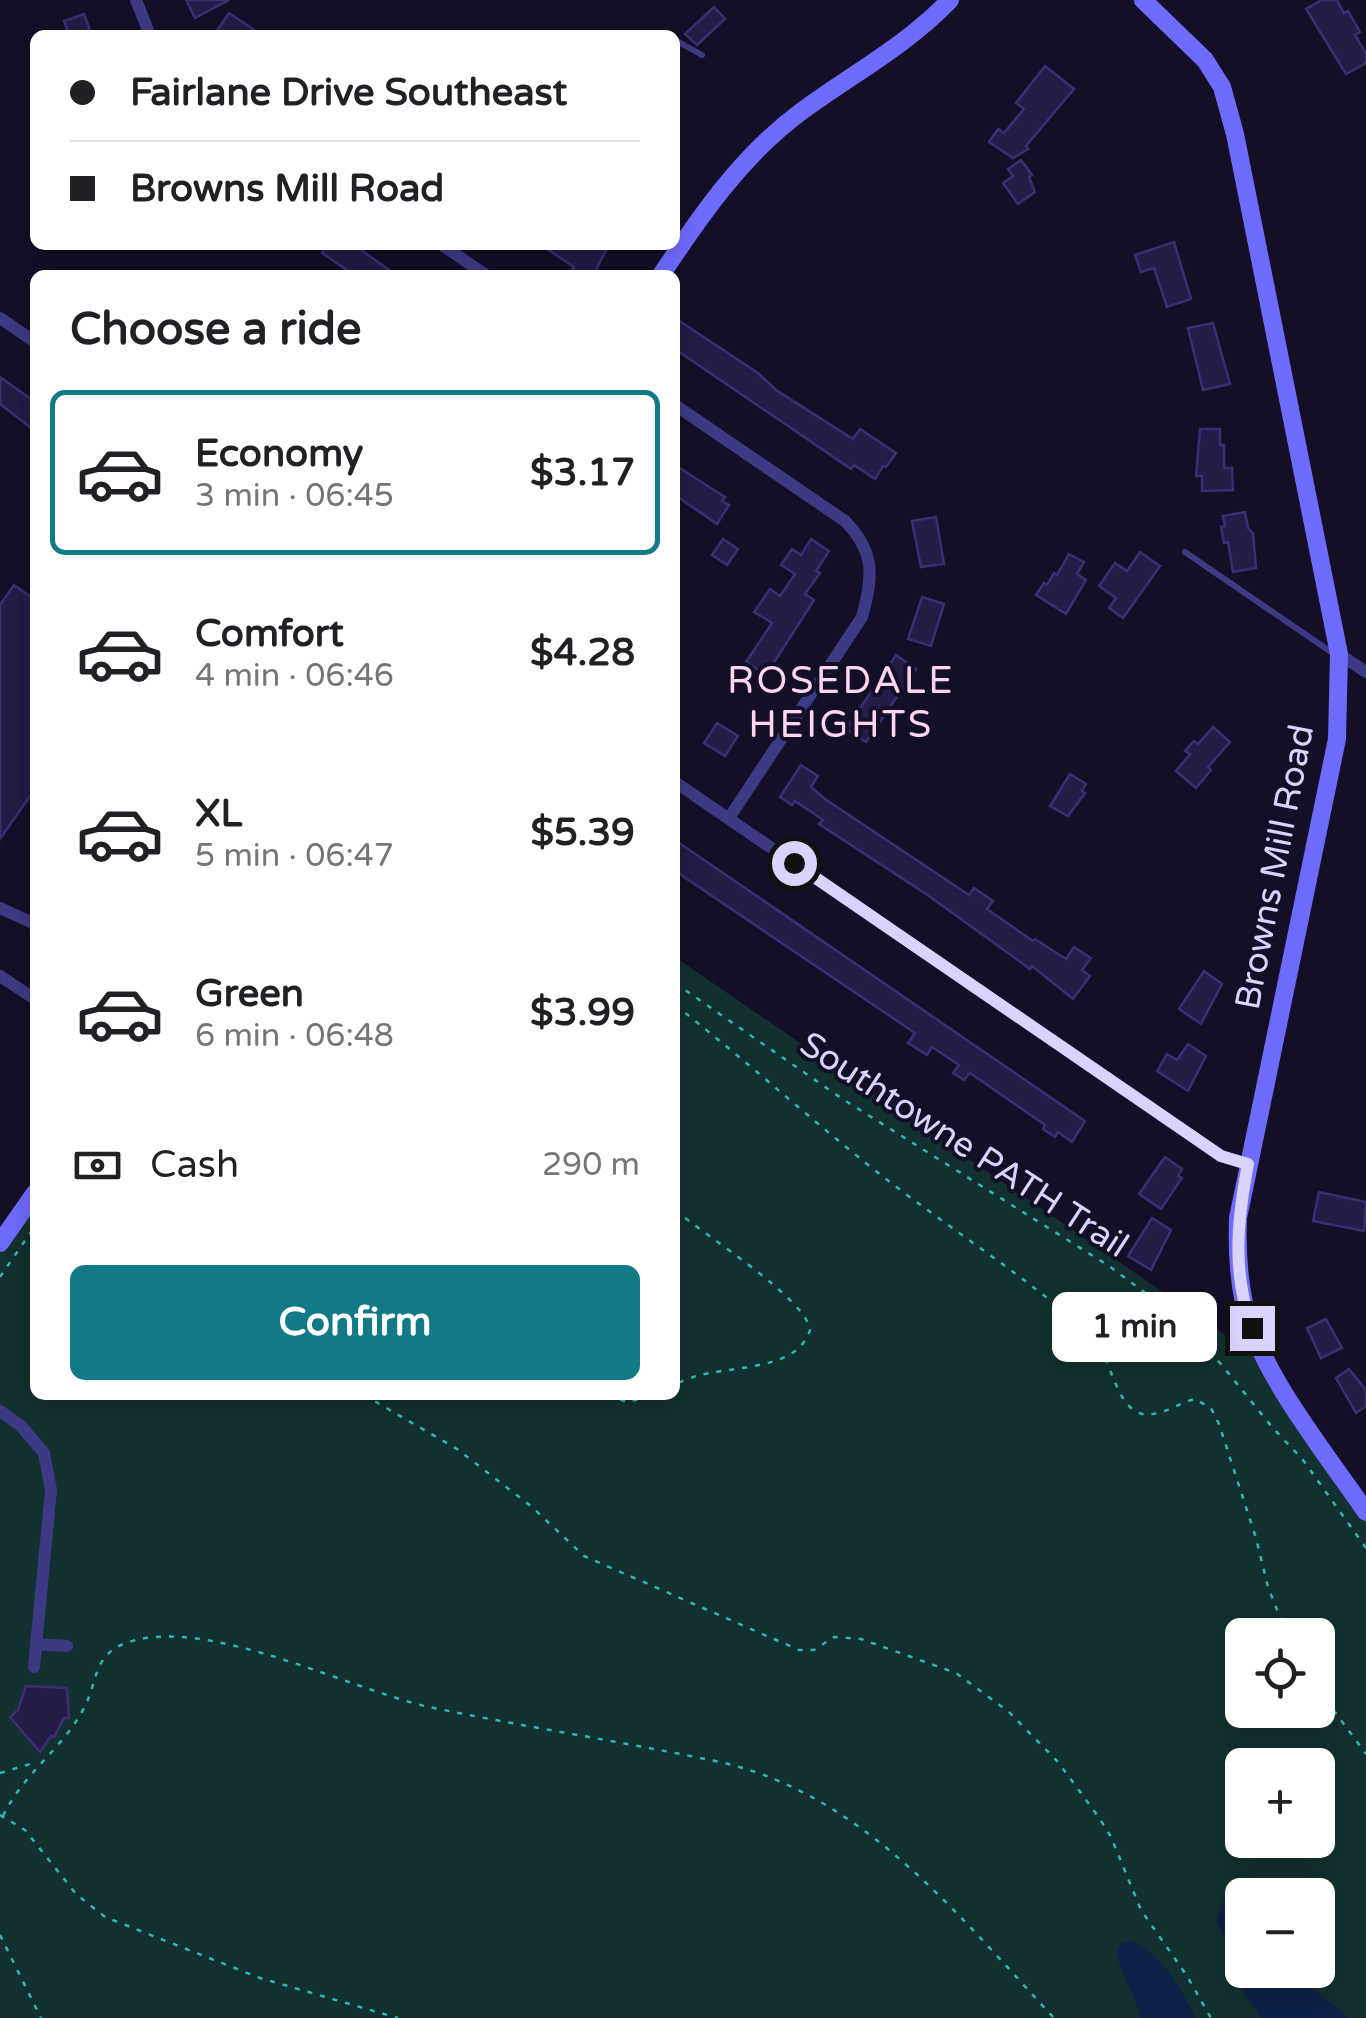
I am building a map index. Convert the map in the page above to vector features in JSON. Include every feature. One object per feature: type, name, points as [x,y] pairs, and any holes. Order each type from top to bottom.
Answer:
[{"type":"street","points":[[136,0],[148,30]]},
{"type":"street","points":[[680,247],[743,163],[800,112],[882,60],[950,0]]},
{"type":"street","name":"Browns Mill Road","points":[[1143,0],[1204,60],[1222,87],[1339,656],[1336,739],[1248,1164],[1237,1261],[1244,1306],[1260,1350],[1366,1512]]},
{"type":"street","points":[[449,250],[479,270]]},
{"type":"street","points":[[0,318],[30,339]]},
{"type":"street","points":[[680,408],[845,521],[858,534],[868,554],[872,582],[862,617],[728,818]]},
{"type":"street","points":[[1339,656],[1366,672]]},
{"type":"street","points":[[680,785],[1221,1156],[1248,1164]]},
{"type":"street","points":[[0,908],[30,922]]},
{"type":"street","points":[[0,976],[30,996]]},
{"type":"street","points":[[0,1243],[30,1199]]},
{"type":"street","points":[[0,1411],[44,1453],[51,1490],[34,1667]]},
{"type":"street","points":[[36,1644],[67,1646]]},
{"type":"lane","points":[[680,43],[702,55]]},
{"type":"lane","points":[[1185,552],[1339,656]]},
{"type":"path","name":"Southtowne PATH Trail","points":[[680,986],[841,1098],[1110,1266],[1155,1300],[1220,1364],[1303,1460],[1366,1548]]},
{"type":"path","points":[[680,1009],[843,1146],[1089,1333],[1100,1345],[1122,1398],[1134,1411],[1150,1414],[1194,1399],[1211,1408],[1220,1424],[1268,1587],[1281,1618]]},
{"type":"path","points":[[680,1214],[780,1290],[806,1316],[810,1330],[800,1348],[788,1356],[760,1366],[701,1372],[680,1382]]},
{"type":"path","points":[[0,1277],[30,1233]]},
{"type":"path","points":[[373,1400],[458,1449],[532,1507],[584,1556],[799,1650],[814,1650],[834,1638],[861,1639],[956,1673],[984,1692],[1033,1735],[1092,1808],[1111,1837],[1142,1910],[1188,1976],[1210,2018]]},
{"type":"path","points":[[0,1772],[40,1760],[56,1750],[86,1705],[93,1677],[106,1654],[131,1641],[162,1636],[232,1646],[431,1707],[760,1770],[820,1800],[918,1875],[1054,2018]]},
{"type":"path","points":[[1335,1712],[1366,1754]]},
{"type":"path","points":[[40,1760],[2,1816],[25,1830],[76,1894],[105,1918],[260,1978],[398,2018]]},
{"type":"path","points":[[0,1934],[41,2018]]},
{"type":"green space","points":[[680,960],[1262,1360],[1366,1509],[1366,2018],[0,2018],[0,1232],[30,1188],[30,1400],[680,1400]]},
{"type":"water","points":[[1225,1897],[1225,1937],[1216,1921]]},
{"type":"water","points":[[1132,1941],[1162,1964],[1196,2018],[1140,2018],[1117,1949],[1122,1942]]},
{"type":"water","points":[[1243,1988],[1312,1988],[1349,2018],[1261,2018]]},
{"type":"building","points":[[186,0],[229,0],[195,18]]},
{"type":"building","points":[[1322,0],[1337,0],[1360,32],[1355,35],[1366,54],[1366,63],[1346,74],[1306,9]]},
{"type":"building","points":[[714,7],[725,19],[697,45],[685,34]]},
{"type":"building","points":[[229,13],[254,30],[217,30]]},
{"type":"building","points":[[84,14],[90,30],[67,30],[64,21]]},
{"type":"building","points":[[1045,66],[1074,89],[1026,146],[1028,149],[1013,158],[989,142],[998,129],[1004,133],[1024,109],[1016,103]]},
{"type":"building","points":[[1021,160],[1032,175],[1029,177],[1035,192],[1018,204],[1003,183],[1013,176],[1008,169]]},
{"type":"building","points":[[1174,242],[1191,299],[1167,307],[1154,268],[1141,272],[1135,255]]},
{"type":"building","points":[[361,250],[389,270],[347,270],[322,253]]},
{"type":"building","points":[[548,250],[606,250],[596,270],[572,270],[574,267]]},
{"type":"building","points":[[680,321],[853,439],[860,429],[896,453],[875,479],[854,465],[851,469],[680,352]]},
{"type":"building","points":[[1213,323],[1230,384],[1203,390],[1188,328]]},
{"type":"building","points":[[0,377],[30,398],[30,427],[0,404]]},
{"type":"building","points":[[1200,429],[1220,429],[1224,468],[1232,468],[1233,490],[1202,491],[1202,476],[1196,476]]},
{"type":"building","points":[[680,468],[725,497],[722,501],[729,505],[717,524],[680,498]]},
{"type":"building","points":[[1245,512],[1253,533],[1256,568],[1233,572],[1221,527],[1225,526],[1223,516]]},
{"type":"building","points":[[936,517],[944,564],[921,567],[912,521]]},
{"type":"building","points":[[723,539],[738,549],[727,565],[712,555]]},
{"type":"building","points":[[811,539],[829,551],[805,594],[814,600],[766,675],[746,662],[772,623],[754,612],[770,589],[780,596],[795,574],[781,565],[792,549],[801,555]]},
{"type":"building","points":[[1140,552],[1160,566],[1123,618],[1109,608],[1116,598],[1099,586],[1115,563],[1127,571]]},
{"type":"building","points":[[1069,554],[1084,562],[1077,574],[1086,580],[1066,614],[1036,595],[1054,573],[1057,575]]},
{"type":"building","points":[[14,585],[30,596],[30,796],[0,839],[0,605]]},
{"type":"building","points":[[922,597],[944,604],[931,646],[908,639]]},
{"type":"building","points":[[896,655],[916,669],[866,742],[846,729]]},
{"type":"building","points":[[717,723],[738,736],[725,756],[704,743]]},
{"type":"building","points":[[1213,727],[1230,742],[1196,788],[1176,771],[1190,754],[1185,751],[1194,741],[1198,744]]},
{"type":"building","points":[[801,765],[818,776],[811,787],[825,799],[969,895],[974,888],[993,901],[987,909],[1033,941],[1066,959],[1074,947],[1091,958],[1082,970],[1090,976],[1073,999],[1032,966],[1030,969],[819,824],[823,820],[795,801],[792,805],[780,797]]},
{"type":"building","points":[[1070,774],[1086,784],[1082,791],[1085,793],[1068,816],[1050,806]]},
{"type":"building","points":[[680,843],[1085,1121],[1072,1142],[1058,1132],[1055,1137],[1043,1129],[1045,1125],[970,1073],[964,1080],[953,1073],[959,1065],[932,1047],[927,1055],[908,1043],[915,1033],[680,873]]},
{"type":"building","points":[[1204,971],[1222,984],[1201,1024],[1179,1009]]},
{"type":"building","points":[[1188,1044],[1206,1056],[1188,1091],[1157,1071],[1167,1054],[1177,1060]]},
{"type":"building","points":[[1165,1157],[1182,1169],[1178,1176],[1182,1178],[1161,1209],[1139,1194]]},
{"type":"building","points":[[1319,1192],[1366,1202],[1364,1231],[1313,1221]]},
{"type":"building","points":[[1152,1218],[1171,1230],[1151,1270],[1128,1256]]},
{"type":"building","points":[[1326,1319],[1342,1348],[1321,1358],[1307,1328]]},
{"type":"building","points":[[1349,1369],[1366,1390],[1366,1406],[1356,1413],[1336,1378]]},
{"type":"building","points":[[26,1686],[67,1688],[69,1718],[64,1718],[40,1752],[10,1717],[18,1710]]},
{"type":"district","name":"ROSEDALE HEIGHTS","points":[[841,703]]},
{"type":"route","points":[[794,863],[1221,1156],[1248,1164],[1238,1218],[1237,1261],[1244,1306],[1252,1328]]}]
